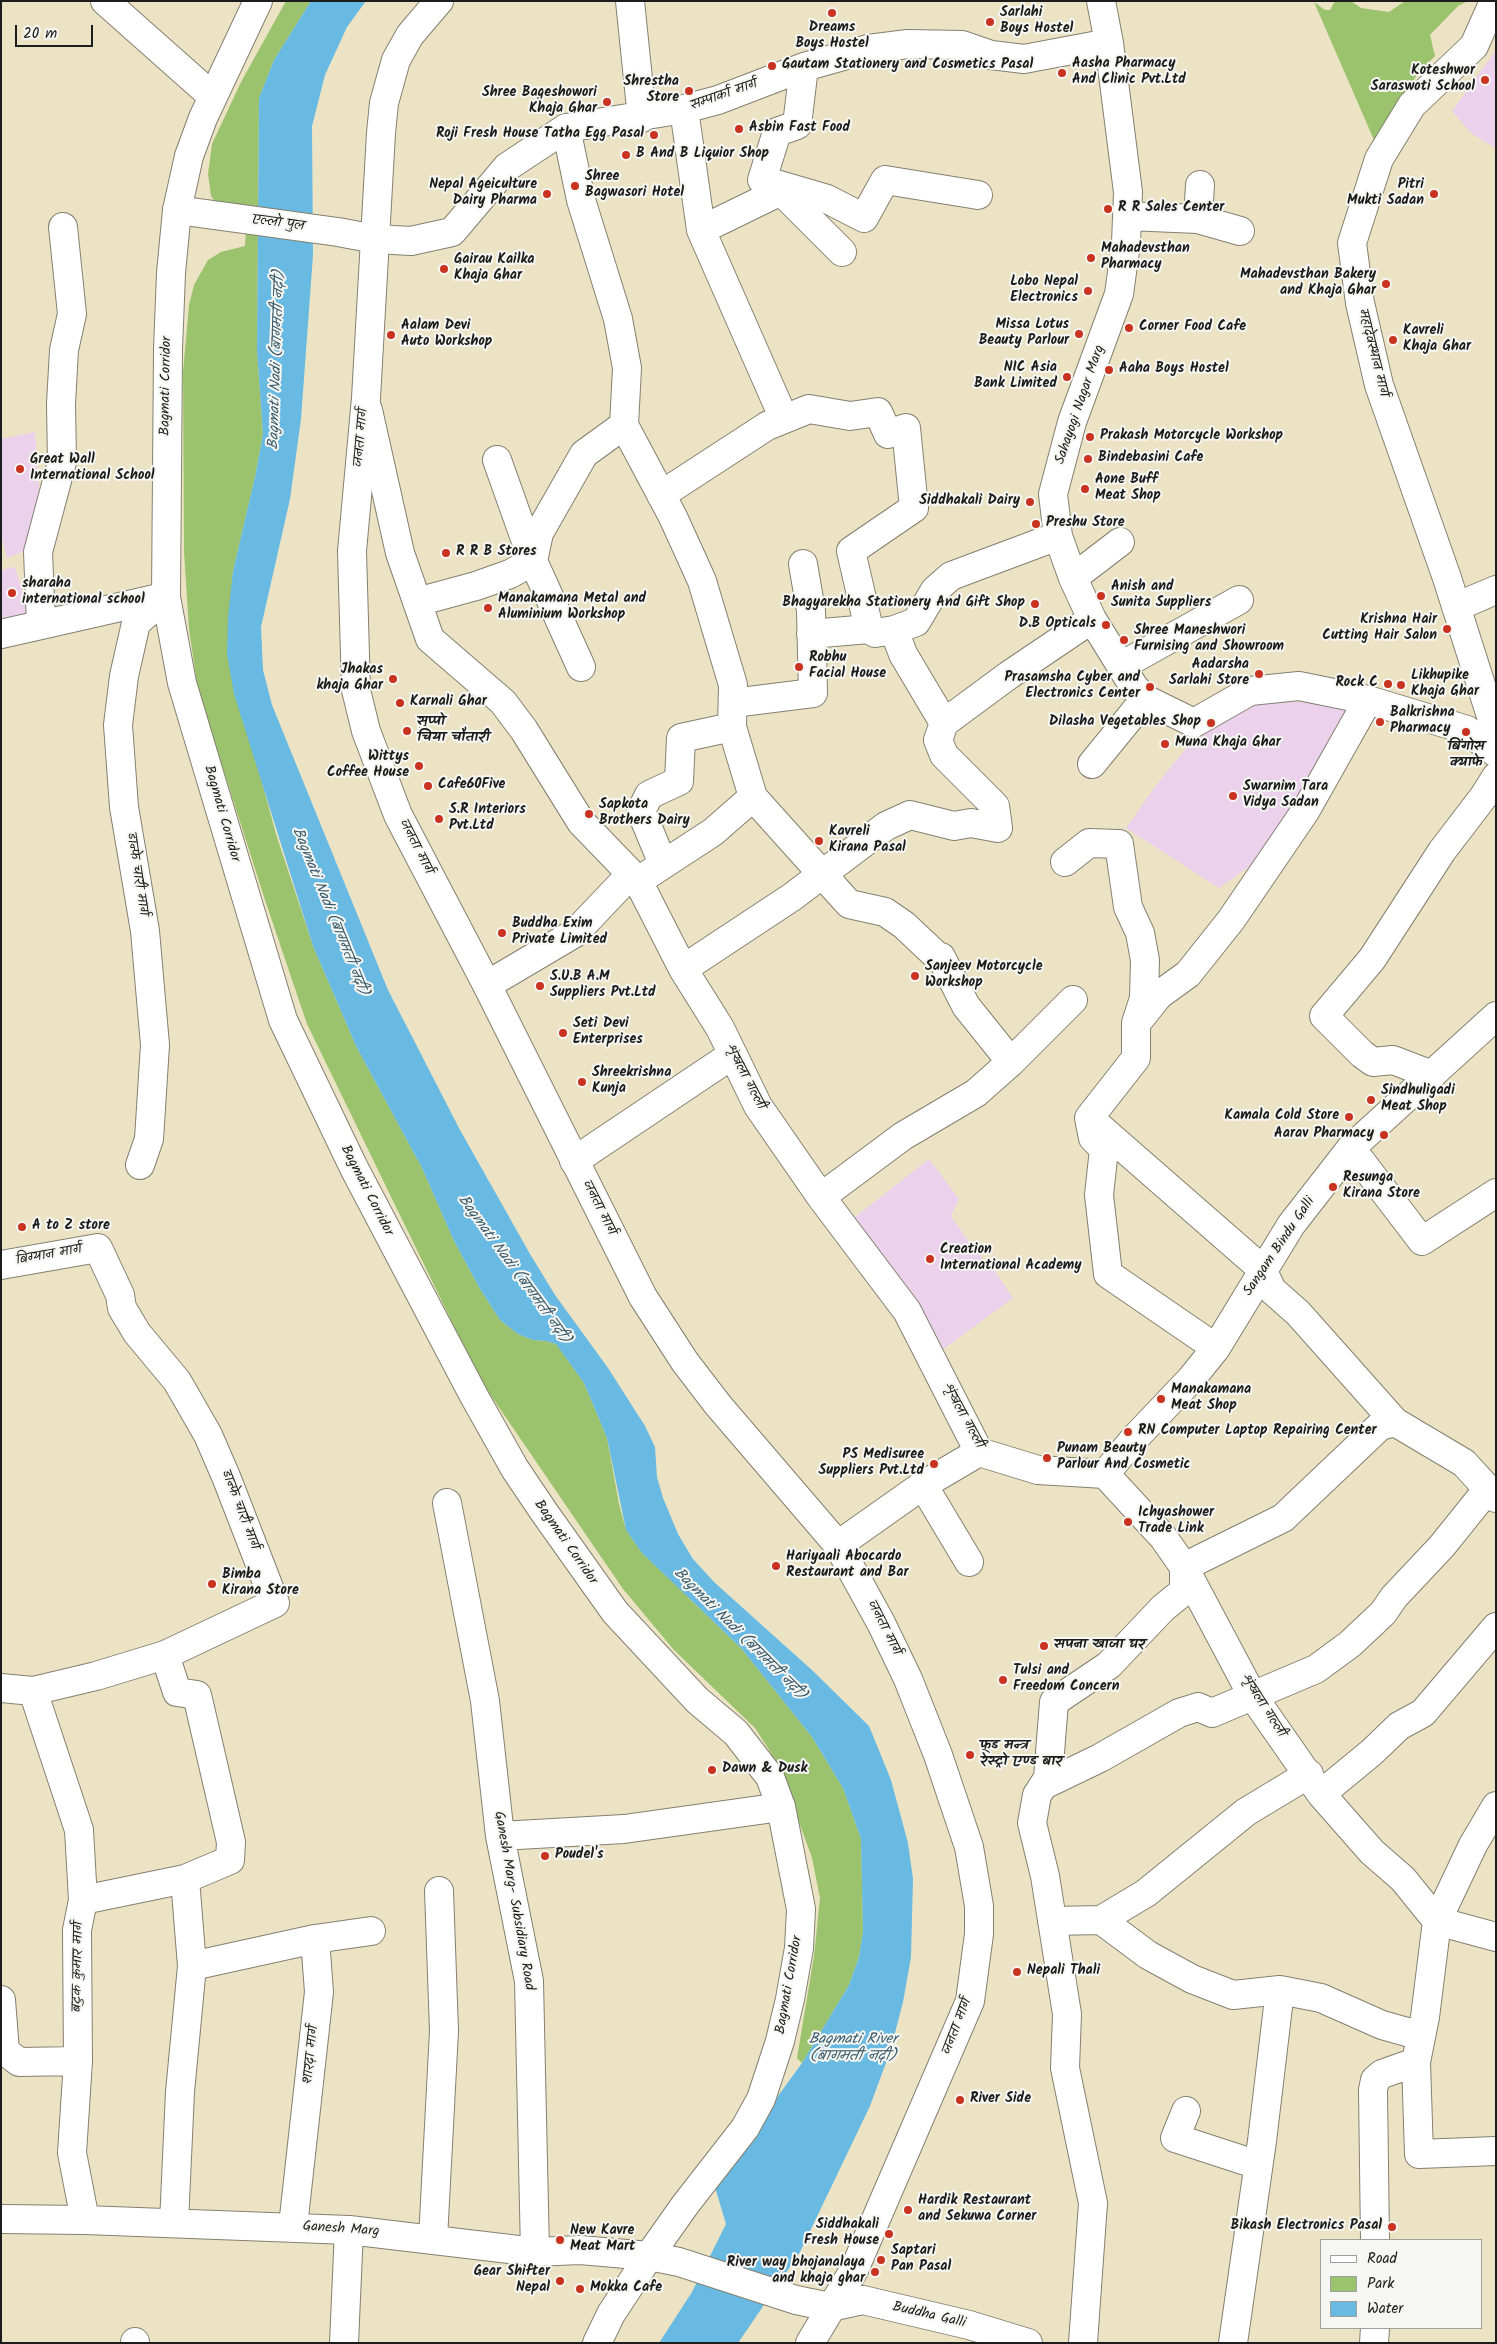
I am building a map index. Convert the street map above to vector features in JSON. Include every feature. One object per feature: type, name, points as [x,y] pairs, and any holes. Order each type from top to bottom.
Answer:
[{"type":"street","points":[[105,1],[212,96]]},
{"type":"street","name":"Bagmati Corridor","points":[[258,1],[212,96],[189,156],[176,210],[168,349],[166,597],[182,683],[284,1020],[354,1168],[474,1396],[515,1469],[544,1512],[615,1612],[697,1700],[736,1733],[758,1759],[770,1777],[780,1807],[801,1909],[799,1948],[790,1999],[770,2076],[761,2099],[745,2128],[685,2205],[649,2256],[611,2314],[597,2343]]},
{"type":"street","name":"जनता मार्ग","points":[[439,1],[406,41],[396,60],[389,84],[381,133],[366,398],[352,551],[356,690],[366,731],[398,815],[487,986],[643,1297],[685,1362],[718,1405],[838,1545],[881,1623],[908,1679],[938,1756],[968,1847],[979,1906],[979,1934],[970,2001],[854,2270],[810,2343]]},
{"type":"street","points":[[630,1],[642,118]]},
{"type":"street","name":"Sahayogi Nagar Marg","points":[[1100,1],[1108,43],[1128,192],[1128,216],[1120,294],[1072,422],[1053,494],[1058,536],[1073,578],[1092,619],[1134,687],[1145,699],[1194,724],[1250,691],[1273,687],[1299,686],[1368,700],[1467,730],[1496,753]]},
{"type":"street","name":"महादेवस्थान मार्ग","points":[[1493,6],[1474,46],[1412,105],[1379,159],[1352,243],[1360,303],[1379,385],[1456,607],[1496,732]]},
{"type":"street","name":"सम्पार्का मार्ग","points":[[374,240],[411,241],[452,232],[507,167],[566,128],[642,118],[684,109],[718,100],[804,66],[868,49],[908,44],[962,45],[991,55],[1024,59],[1108,43]]},
{"type":"street","points":[[804,66],[797,125],[777,132],[762,180],[827,199],[864,218],[885,180],[978,195]]},
{"type":"street","points":[[684,109],[701,230],[784,419]]},
{"type":"street","points":[[566,128],[581,200],[618,319],[627,368],[624,425],[661,495],[702,581],[718,642],[733,685],[732,715],[754,797],[849,904],[885,912],[904,924],[940,957],[966,1006],[1011,1062]]},
{"type":"street","points":[[1198,219],[1200,184]]},
{"type":"street","points":[[701,230],[781,191],[842,252]]},
{"type":"street","name":"एल्लो पुल","points":[[176,210],[338,232],[374,240]]},
{"type":"street","points":[[1128,216],[1198,219],[1240,231]]},
{"type":"street","points":[[41,624],[38,552],[62,462],[61,404],[64,350],[72,314],[62,227]]},
{"type":"street","name":"शृंखला गल्ली","points":[[366,398],[400,554],[430,638],[503,702],[524,730],[581,822],[634,877],[683,969],[720,1028],[758,1106],[821,1197],[916,1326],[979,1452],[1038,1470],[1104,1474],[1163,1537],[1184,1567],[1252,1695],[1315,1784],[1372,1852],[1403,1879],[1437,1921]]},
{"type":"street","points":[[661,495],[767,426],[809,408],[850,416],[878,412],[888,434],[906,428],[914,508],[851,551],[882,630],[903,654],[944,724]]},
{"type":"street","points":[[417,602],[476,586],[510,574],[533,561],[539,533],[584,454],[624,425]]},
{"type":"street","points":[[496,460],[533,561],[581,667]]},
{"type":"street","points":[[811,634],[882,630],[916,622],[936,590],[951,576],[1058,536]]},
{"type":"street","points":[[1073,578],[1120,542]]},
{"type":"street","points":[[663,864],[641,811],[649,795],[680,781],[681,738],[732,715],[813,693],[811,611],[803,564]]},
{"type":"street","points":[[1456,607],[1496,590]]},
{"type":"street","points":[[1,634],[166,597]]},
{"type":"street","name":"डान्फे चारी मार्ग","points":[[140,1165],[149,1139],[155,1045],[145,931],[135,860],[124,806],[118,725],[124,676],[136,623],[166,597]]},
{"type":"street","points":[[1121,666],[1239,600]]},
{"type":"street","points":[[683,969],[792,897],[821,873],[886,826],[910,815],[954,826],[971,823],[998,828],[995,806],[944,755],[938,740],[944,724],[1009,675],[1092,619]]},
{"type":"street","points":[[1092,764],[1145,699]]},
{"type":"street","points":[[1136,1023],[1159,995],[1188,974],[1231,920],[1306,810],[1368,700]]},
{"type":"street","points":[[1432,1075],[1393,1060],[1373,1062],[1362,1054],[1324,1016],[1372,959],[1442,851],[1484,796],[1496,777]]},
{"type":"street","points":[[487,986],[575,933],[634,877],[663,864],[713,832],[754,797]]},
{"type":"street","points":[[1065,862],[1089,843],[1119,844],[1128,907],[1140,933],[1145,960],[1144,998],[1136,1023],[1136,1058],[1089,1118],[1093,1138],[1104,1149],[1099,1195],[1108,1274],[1216,1348]]},
{"type":"street","points":[[821,1197],[903,1136],[976,1093],[1011,1062],[1073,1000]]},
{"type":"street","name":"Sangam Bindu Galli","points":[[1104,1474],[1191,1379],[1216,1348],[1262,1269],[1291,1225],[1351,1148],[1496,1016]]},
{"type":"street","points":[[574,1161],[732,1056]]},
{"type":"street","points":[[1044,1785],[1100,1758],[1179,1713],[1198,1707],[1212,1714],[1316,1668],[1350,1644],[1383,1614],[1394,1597],[1492,1494],[1464,1463],[1395,1422],[1298,1313],[1272,1290],[1262,1269],[1089,1118]]},
{"type":"street","points":[[1351,1148],[1422,1241],[1496,1192]]},
{"type":"street","name":"डान्फे चारी मार्ग","points":[[1,1688],[33,1691],[96,1676],[164,1654],[275,1603],[208,1435],[177,1381],[137,1333],[122,1308],[120,1295],[98,1248]]},
{"type":"street","name":"बिग्यान मार्ग","points":[[1,1265],[98,1248]]},
{"type":"street","points":[[1083,2343],[1093,2203],[1065,2068],[1067,2014],[1045,1876],[1032,1823],[1038,1795],[1048,1778],[1052,1747],[1054,1702],[1109,1665],[1163,1608],[1184,1590],[1184,1567],[1284,1518],[1380,1426],[1395,1422]]},
{"type":"street","points":[[838,1545],[923,1485],[979,1452]]},
{"type":"street","points":[[923,1485],[969,1562]]},
{"type":"street","name":"Ganesh Marg- Subsidiary Road","points":[[447,1503],[485,1701],[500,1836],[529,1981],[535,2252]]},
{"type":"street","points":[[1052,1921],[1101,1920],[1146,1893],[1246,1812],[1315,1784],[1372,1752],[1398,1726],[1423,1713],[1496,1627]]},
{"type":"street","points":[[83,1900],[185,1879],[230,1860],[231,1842],[197,1695],[177,1692],[164,1654]]},
{"type":"street","name":"बटुक कुमार मार्ग","points":[[33,1691],[79,1830],[83,1900],[76,1930],[78,2061],[72,2153],[85,2220]]},
{"type":"street","points":[[1496,1806],[1484,1848],[1437,1921],[1419,2049],[1419,2154],[1496,2151]]},
{"type":"street","points":[[500,1836],[624,1829],[780,1807]]},
{"type":"street","points":[[174,2223],[180,2092],[192,1966],[185,1879]]},
{"type":"street","points":[[433,2239],[444,2031],[439,1891]]},
{"type":"street","points":[[1101,1920],[1148,1955],[1208,1986],[1233,1995],[1280,1990],[1321,1998],[1382,2026],[1419,2049]]},
{"type":"street","points":[[1437,1921],[1496,1937]]},
{"type":"street","points":[[192,1966],[315,1939],[371,1931]]},
{"type":"street","name":"शारदा मार्ग","points":[[293,2226],[319,1992],[315,1939]]},
{"type":"street","points":[[1233,2343],[1280,1990]]},
{"type":"street","points":[[1,2000],[5,2052],[19,2062],[78,2061]]},
{"type":"street","points":[[1375,2239],[1373,2090],[1375,2080],[1419,2049]]},
{"type":"street","points":[[1186,2110],[1175,2138],[1258,2165]]},
{"type":"street","name":"Ganesh Marg","points":[[1,2219],[293,2226],[350,2230],[535,2252],[580,2250],[649,2256],[679,2262],[796,2300],[830,2307]]},
{"type":"street","points":[[344,2343],[350,2230]]},
{"type":"street","name":"Buddha Galli","points":[[830,2307],[862,2300],[969,2325],[1028,2343]]},
{"type":"street","points":[[1374,2343],[1375,2329]]},
{"type":"shaded area","name":"Koteshwor Saraswoti School","points":[[1496,50],[1496,148],[1472,134],[1452,111]]},
{"type":"shaded area","name":"Great Wall International School","points":[[35,432],[40,499],[48,542],[7,558],[1,534],[1,439]]},
{"type":"shaded area","name":"sharaha international school","points":[[15,567],[29,615],[1,623],[1,570]]},
{"type":"shaded area","name":"Swarnim Tara Vidya Sadan","points":[[1277,701],[1361,705],[1283,842],[1219,888],[1126,828],[1157,784],[1197,735],[1208,706]]},
{"type":"shaded area","name":"Creation International Academy","points":[[929,1159],[959,1199],[951,1216],[973,1248],[994,1270],[1013,1298],[930,1359],[854,1218]]},
{"type":"green space","points":[[286,1],[311,1],[274,60],[259,98],[257,351],[263,434],[233,571],[227,653],[276,834],[313,946],[356,1046],[422,1168],[454,1241],[480,1289],[500,1320],[518,1334],[533,1340],[556,1344],[562,1352],[584,1383],[607,1438],[619,1504],[626,1530],[642,1553],[741,1648],[812,1737],[843,1788],[861,1839],[863,1932],[859,1957],[849,1985],[802,2063],[797,2058],[814,1956],[820,1898],[812,1858],[786,1786],[771,1753],[755,1728],[674,1650],[623,1589],[483,1384],[307,1024],[198,690],[189,629],[184,552],[183,372],[189,305],[194,285],[208,260],[221,252],[245,246],[247,214],[216,203],[211,196],[208,174],[212,144],[241,82]]},
{"type":"green space","points":[[1335,1],[1351,1],[1361,8],[1389,12],[1405,1],[1468,1],[1458,6],[1430,35],[1435,56],[1419,72],[1374,140],[1314,2],[1325,10],[1330,10]]},
{"type":"water","name":"Bagmati River (बागमती नदी)","points":[[311,1],[366,1],[347,27],[325,75],[312,126],[313,255],[301,419],[290,499],[261,627],[263,670],[272,705],[388,990],[460,1130],[530,1254],[555,1295],[608,1368],[645,1426],[655,1447],[657,1477],[663,1498],[678,1534],[693,1559],[714,1582],[813,1671],[869,1726],[891,1780],[908,1843],[913,1879],[911,1957],[903,2002],[890,2052],[870,2106],[800,2252],[738,2343],[659,2343],[692,2292],[726,2224],[714,2184],[802,2063],[849,1985],[859,1957],[863,1932],[861,1839],[843,1788],[812,1737],[741,1648],[642,1553],[626,1530],[607,1438],[584,1383],[556,1344],[533,1340],[518,1334],[500,1320],[480,1289],[454,1241],[422,1168],[356,1046],[313,946],[234,694],[227,654],[228,617],[233,571],[263,434],[257,351],[259,98],[274,60]]},
{"type":"place","name":"Dreams Boys Hostel","points":[[832,13]]},
{"type":"place","name":"Sarlahi Boys Hostel","points":[[990,22]]},
{"type":"place","name":"Gautam Stationery and Cosmetics Pasal","points":[[772,66]]},
{"type":"place","name":"Aasha Pharmacy And Clinic Pvt.Ltd","points":[[1062,73]]},
{"type":"place","name":"Koteshwor Saraswoti School","points":[[1485,80]]},
{"type":"place","name":"Shrestha Store","points":[[689,91]]},
{"type":"place","name":"Shree Bageshowori Khaja Ghar","points":[[607,102]]},
{"type":"place","name":"Asbin Fast Food","points":[[739,129]]},
{"type":"place","name":"Roji Fresh House Tatha Egg Pasal","points":[[654,135]]},
{"type":"place","name":"B And B Liquior Shop","points":[[626,155]]},
{"type":"place","name":"Shree Bagwasori Hotel","points":[[575,186]]},
{"type":"place","name":"Nepal Ageiculture Dairy Pharma","points":[[547,194]]},
{"type":"place","name":"Pitri Mukti Sadan","points":[[1434,194]]},
{"type":"place","name":"R R Sales Center","points":[[1108,209]]},
{"type":"place","name":"Mahadevsthan Pharmacy","points":[[1091,258]]},
{"type":"place","name":"Gairau Kailka Khaja Ghar","points":[[444,269]]},
{"type":"place","name":"Mahadevsthan Bakery and Khaja Ghar","points":[[1386,284]]},
{"type":"place","name":"Lobo Nepal Electronics","points":[[1088,291]]},
{"type":"place","name":"Corner Food Cafe","points":[[1129,328]]},
{"type":"place","name":"Missa Lotus Beauty Parlour","points":[[1079,334]]},
{"type":"place","name":"Aalam Devi Auto Workshop","points":[[391,335]]},
{"type":"place","name":"Kavreli Khaja Ghar","points":[[1393,340]]},
{"type":"place","name":"Aaha Boys Hostel","points":[[1109,370]]},
{"type":"place","name":"NIC Asia Bank Limited","points":[[1067,377]]},
{"type":"place","name":"Prakash Motorcycle Workshop","points":[[1090,437]]},
{"type":"place","name":"Bindebasini Cafe","points":[[1088,459]]},
{"type":"place","name":"Great Wall International School","points":[[20,469]]},
{"type":"place","name":"Aone Buff Meat Shop","points":[[1085,489]]},
{"type":"place","name":"Siddhakali Dairy","points":[[1030,502]]},
{"type":"place","name":"Preshu Store","points":[[1036,524]]},
{"type":"place","name":"R R B Stores","points":[[446,553]]},
{"type":"place","name":"sharaha international school","points":[[12,593]]},
{"type":"place","name":"Anish and Sunita Suppliers","points":[[1101,596]]},
{"type":"place","name":"Bhagyarekha Stationery And Gift Shop","points":[[1035,604]]},
{"type":"place","name":"Manakamana Metal and Aluminium Workshop","points":[[488,608]]},
{"type":"place","name":"D.B Opticals","points":[[1106,625]]},
{"type":"place","name":"Krishna Hair Cutting Hair Salon","points":[[1447,629]]},
{"type":"place","name":"Shree Maneshwori Furnising and Showroom","points":[[1124,640]]},
{"type":"place","name":"Robhu Facial House","points":[[799,667]]},
{"type":"place","name":"Aadarsha Sarlahi Store","points":[[1259,674]]},
{"type":"place","name":"Jhakas khaja Ghar","points":[[393,679]]},
{"type":"place","name":"Rock C","points":[[1388,684]]},
{"type":"place","name":"Likhupike Khaja Ghar","points":[[1401,685]]},
{"type":"place","name":"Prasamsha Cyber and Electronics Center","points":[[1150,687]]},
{"type":"place","name":"Karnali Ghar","points":[[400,703]]},
{"type":"place","name":"Balkrishna Pharmacy","points":[[1380,722]]},
{"type":"place","name":"Dilasha Vegetables Shop","points":[[1211,723]]},
{"type":"place","name":"सुप्पो चिया चौतारी","points":[[407,731]]},
{"type":"place","name":"बिंगोस क्याफे","points":[[1466,732]]},
{"type":"place","name":"Muna Khaja Ghar","points":[[1165,744]]},
{"type":"place","name":"Wittys Coffee House","points":[[419,766]]},
{"type":"place","name":"Cafe60Five","points":[[428,786]]},
{"type":"place","name":"Swarnim Tara Vidya Sadan","points":[[1233,796]]},
{"type":"place","name":"Sapkota Brothers Dairy","points":[[589,814]]},
{"type":"place","name":"S.R Interiors Pvt.Ltd","points":[[439,819]]},
{"type":"place","name":"Kavreli Kirana Pasal","points":[[819,841]]},
{"type":"place","name":"Buddha Exim Private Limited","points":[[502,933]]},
{"type":"place","name":"Sanjeev Motorcycle Workshop","points":[[915,976]]},
{"type":"place","name":"S.U.B A.M Suppliers Pvt.Ltd","points":[[540,986]]},
{"type":"place","name":"Seti Devi Enterprises","points":[[563,1033]]},
{"type":"place","name":"Shreekrishna Kunja","points":[[582,1082]]},
{"type":"place","name":"Sindhuligadi Meat Shop","points":[[1371,1100]]},
{"type":"place","name":"Kamala Cold Store","points":[[1349,1117]]},
{"type":"place","name":"Aarav Pharmacy","points":[[1384,1135]]},
{"type":"place","name":"Resunga Kirana Store","points":[[1333,1187]]},
{"type":"place","name":"A to Z store","points":[[22,1227]]},
{"type":"place","name":"Creation International Academy","points":[[930,1259]]},
{"type":"place","name":"Manakamana Meat Shop","points":[[1161,1399]]},
{"type":"place","name":"RN Computer Laptop Repairing Center","points":[[1128,1432]]},
{"type":"place","name":"Punam Beauty Parlour And Cosmetic","points":[[1047,1458]]},
{"type":"place","name":"PS Medisuree Suppliers Pvt.Ltd","points":[[934,1464]]},
{"type":"place","name":"Ichyashower Trade Link","points":[[1128,1522]]},
{"type":"place","name":"Hariyaali Abocardo Restaurant and Bar","points":[[776,1566]]},
{"type":"place","name":"Bimba Kirana Store","points":[[212,1584]]},
{"type":"place","name":"सपना खाजा घर","points":[[1044,1646]]},
{"type":"place","name":"Tulsi and Freedom Concern","points":[[1003,1680]]},
{"type":"place","name":"फूड मन्त्र रेस्ट्रो एण्ड बार","points":[[970,1755]]},
{"type":"place","name":"Dawn & Dusk","points":[[712,1770]]},
{"type":"place","name":"Poudel's","points":[[545,1856]]},
{"type":"place","name":"Nepali Thali","points":[[1017,1972]]},
{"type":"place","name":"River Side","points":[[960,2100]]},
{"type":"place","name":"Hardik Restaurant and Sekuwa Corner","points":[[908,2210]]},
{"type":"place","name":"Bikash Electronics Pasal","points":[[1392,2227]]},
{"type":"place","name":"Siddhakali Fresh House","points":[[889,2234]]},
{"type":"place","name":"New Kavre Meat Mart","points":[[560,2240]]},
{"type":"place","name":"Saptari Pan Pasal","points":[[881,2260]]},
{"type":"place","name":"River way bhojanalaya and khaja ghar","points":[[875,2272]]},
{"type":"place","name":"Gear Shifter Nepal","points":[[560,2281]]},
{"type":"place","name":"Mokka Cafe","points":[[580,2289]]},
{"type":"water label","name":"Bagmati Nadi (बागमती नदी)","points":[[278,360]]},
{"type":"water label","name":"Bagmati Nadi (बागमती नदी)","points":[[329,912]]},
{"type":"water label","name":"Bagmati Nadi (बागमती नदी)","points":[[513,1270]]},
{"type":"water label","name":"Bagmati Nadi (बागमती नदी)","points":[[739,1635]]}]
